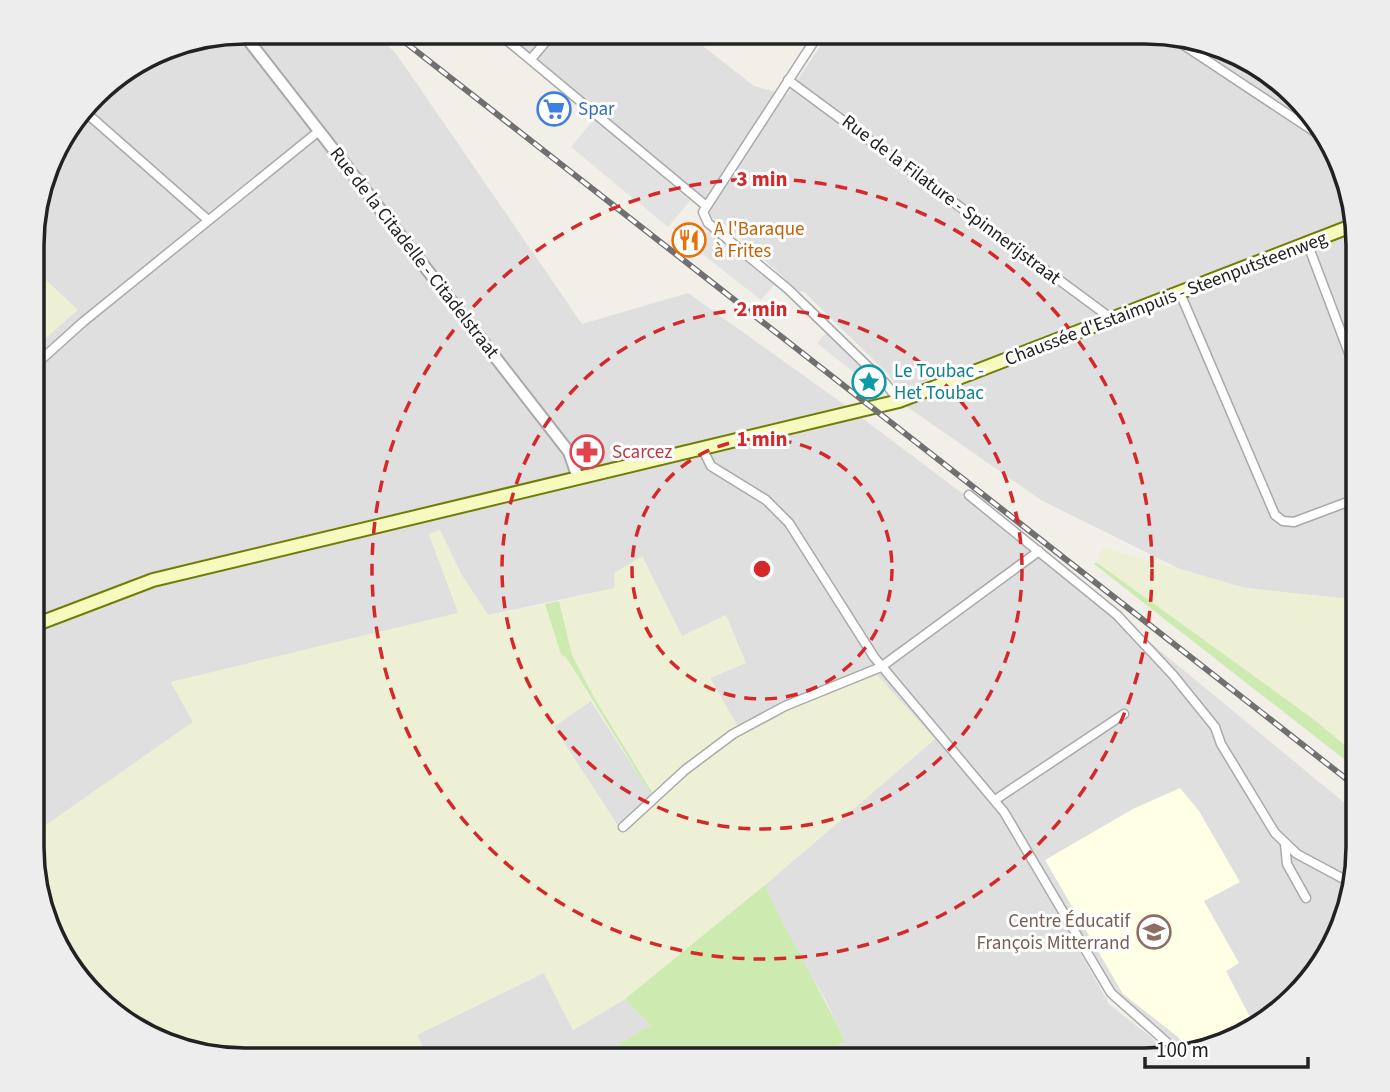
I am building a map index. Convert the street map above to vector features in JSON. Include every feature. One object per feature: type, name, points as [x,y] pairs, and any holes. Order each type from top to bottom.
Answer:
[{"type":"main road","name":"Chaussée d'Estaimpuis - Steenputsteenweg","points":[[44,622],[153,580],[899,401],[1346,229]]},
{"type":"street","name":"Rue de la Citadelle - Citadelstraat","points":[[251,44],[569,452],[578,478]]},
{"type":"street","points":[[512,44],[705,205]]},
{"type":"street","points":[[531,59],[544,44]]},
{"type":"street","points":[[812,44],[702,212],[708,223],[788,289],[886,384],[899,401]]},
{"type":"street","points":[[1190,49],[1309,128]]},
{"type":"street","name":"Rue de la Filature - Spinnerijstraat","points":[[788,80],[1113,320]]},
{"type":"street","points":[[90,116],[208,220]]},
{"type":"street","points":[[44,358],[319,131]]},
{"type":"street","points":[[1308,245],[1346,345]]},
{"type":"street","points":[[1180,293],[1220,380],[1266,497],[1283,522],[1301,520],[1346,503]]},
{"type":"street","points":[[702,448],[710,466],[766,500],[789,523],[881,667],[995,800],[1027,847],[1111,993],[1172,1047]]},
{"type":"street","points":[[969,495],[1117,615],[1215,727],[1220,744],[1266,821],[1284,844],[1297,855],[1343,879]]},
{"type":"street","points":[[624,827],[685,770],[750,723],[881,667],[1039,551]]},
{"type":"street","points":[[995,800],[1124,714]]},
{"type":"street","points":[[1284,844],[1287,864],[1306,898]]},
{"type":"shaded area","points":[[385,44],[395,52],[582,324],[688,293],[842,403],[1039,551],[1346,804],[1346,860],[1342,887],[1336,912],[1319,948],[1296,980],[1268,1007],[1234,1028],[1179,1045],[1118,994],[1009,812],[990,787],[940,744],[994,806],[1018,841],[1109,1004],[1164,1047],[832,1048],[845,1041],[825,999],[788,937],[765,885],[935,739],[738,727],[710,678],[745,663],[726,615],[682,637],[642,556],[615,588],[488,615],[461,574],[440,530],[429,535],[459,613],[171,682],[193,722],[44,827],[44,339],[77,310],[44,278],[45,218],[64,156],[85,122],[122,85],[168,59],[218,45]]},
{"type":"shaded area","points":[[509,44],[700,44],[754,86],[787,95],[822,44],[1158,44],[1210,54],[1234,64],[1278,94],[1305,122],[1326,156],[1342,205],[1346,232],[1346,599],[1245,588],[1180,569],[1041,500],[906,406],[889,375],[803,291],[800,292],[724,224],[721,225]]},
{"type":"shaded area","points":[[594,119],[690,201],[668,227],[571,147]]},
{"type":"shaded area","points":[[710,231],[775,284],[761,300],[701,253],[705,233]]},
{"type":"shaded area","points":[[44,278],[78,310],[44,339]]},
{"type":"shaded area","points":[[826,333],[867,373],[862,379],[817,343]]},
{"type":"shaded area","points":[[440,530],[461,574],[488,615],[545,604],[561,655],[566,657],[591,701],[554,727],[622,832],[658,799],[595,699],[572,655],[559,601],[615,588],[614,573],[642,556],[682,636],[726,615],[746,663],[710,678],[738,727],[877,675],[935,739],[730,915],[625,999],[573,1030],[544,973],[417,1035],[422,1045],[412,1048],[218,1047],[168,1033],[144,1021],[122,1007],[85,970],[64,936],[48,887],[44,860],[44,827],[193,722],[171,682],[458,613],[429,534]]},
{"type":"shaded area","points":[[1103,547],[1245,588],[1346,599],[1346,746],[1312,718],[1096,562]]},
{"type":"shaded area","points":[[591,701],[650,793],[659,800],[622,832],[553,726]]},
{"type":"shaded area","name":"Centre Éducatif François Mitterrand","points":[[1180,788],[1199,811],[1240,882],[1204,901],[1239,963],[1226,971],[1250,1017],[1234,1028],[1183,1044],[1178,1037],[1123,994],[1045,860],[1133,809]]},
{"type":"shaded area","points":[[544,973],[573,1030],[625,999],[650,1025],[614,1048],[412,1048],[422,1045],[416,1035]]},
{"type":"green space","points":[[1096,562],[1312,718],[1346,746],[1346,761],[1094,564]]},
{"type":"green space","points":[[559,601],[572,655],[595,699],[652,792],[650,793],[566,657],[561,655],[545,604]]},
{"type":"green space","points":[[765,885],[845,1041],[832,1048],[614,1048],[650,1025],[625,999]]},
{"type":"railway","points":[[407,44],[1346,779]]},
{"type":"place","name":"Spar","points":[[554,109]]},
{"type":"place","name":"A l'Baraque à Frites","points":[[689,240]]},
{"type":"place","name":"Le Toubac - Het Toubac","points":[[869,382]]},
{"type":"place","name":"Scarcez","points":[[587,452]]},
{"type":"place","name":"Centre Éducatif François Mitterrand","points":[[1154,932]]}]
